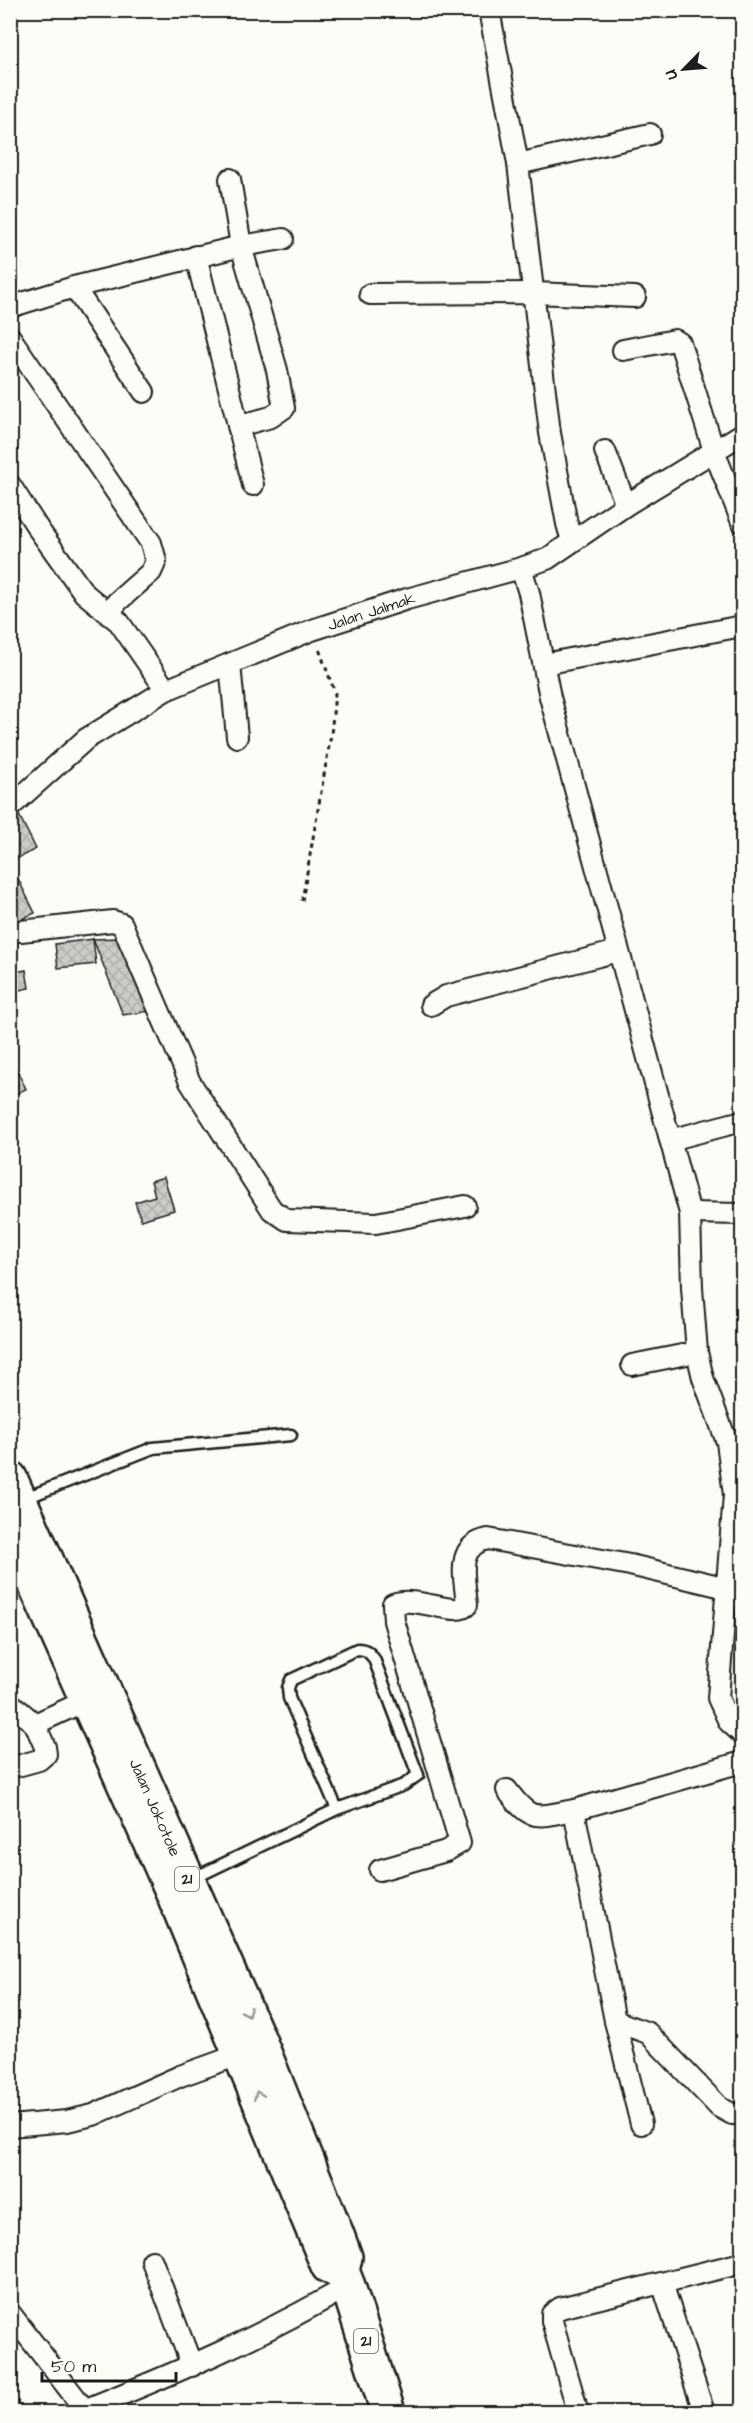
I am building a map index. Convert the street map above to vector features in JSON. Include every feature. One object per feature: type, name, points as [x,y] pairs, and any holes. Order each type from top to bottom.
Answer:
[{"type":"highway","name":"Jalan Jokotole","points":[[14,1502],[87,1700],[173,1893],[241,2054],[286,2136],[345,2257],[345,2279],[388,2412]]},
{"type":"highway","name":"Jalan Jokotole","points":[[14,1502],[259,2040],[286,2136]]},
{"type":"street","points":[[489,10],[518,164],[550,433],[572,541]]},
{"type":"street","points":[[518,164],[650,134]]},
{"type":"street","points":[[230,179],[241,246],[277,370],[284,408],[271,417],[238,426]]},
{"type":"street","points":[[10,307],[196,256],[283,239]]},
{"type":"street","points":[[196,256],[253,485]]},
{"type":"street","points":[[74,288],[144,392]]},
{"type":"street","points":[[370,294],[533,292],[635,297]]},
{"type":"street","points":[[623,350],[678,340],[686,358],[714,451],[742,522]]},
{"type":"street","points":[[12,344],[151,543],[156,561],[151,572],[117,602],[110,615]]},
{"type":"street","name":"Jalan Jalmak","points":[[10,807],[86,739],[166,690],[312,630],[407,599],[547,559],[626,504],[742,434]]},
{"type":"street","points":[[605,451],[626,504]]},
{"type":"street","points":[[10,485],[84,593],[119,622],[166,690]]},
{"type":"street","points":[[521,568],[550,697],[670,1140],[682,1176],[690,1213],[697,1352],[703,1378],[728,1442],[734,1495],[727,1588],[734,1612],[718,1698],[729,1722],[742,1734]]},
{"type":"street","points":[[544,663],[742,626]]},
{"type":"street","points":[[230,664],[237,737]]},
{"type":"street","points":[[10,927],[15,931],[21,931],[118,921],[126,928],[190,1082],[272,1210],[281,1218],[376,1223],[465,1206]]},
{"type":"street","points":[[431,1005],[446,996],[618,951]]},
{"type":"street","points":[[670,1140],[742,1121]]},
{"type":"street","points":[[690,1213],[742,1214]]},
{"type":"street","points":[[632,1365],[697,1352]]},
{"type":"street","points":[[380,1870],[446,1851],[460,1843],[394,1621],[393,1604],[401,1601],[420,1601],[456,1611],[464,1609],[467,1605],[464,1559],[469,1547],[476,1541],[488,1539],[630,1565],[727,1588]]},
{"type":"street","points":[[35,1724],[87,1700]]},
{"type":"street","points":[[10,1703],[35,1724],[46,1754],[39,1760],[10,1768]]},
{"type":"street","points":[[507,1790],[524,1812],[533,1815],[574,1810],[737,1763]]},
{"type":"street","points":[[574,1810],[615,2021],[641,2124]]},
{"type":"street","points":[[615,2021],[648,2033],[719,2107],[732,2114],[742,2114]]},
{"type":"street","points":[[10,2126],[67,2121],[93,2115],[180,2076],[241,2054]]},
{"type":"street","points":[[152,2261],[192,2366]]},
{"type":"street","points":[[578,2412],[552,2314],[560,2308],[742,2263]]},
{"type":"street","points":[[10,2313],[82,2411],[192,2366],[310,2309],[345,2279]]},
{"type":"street","points":[[662,2283],[704,2412]]},
{"type":"lane","points":[[14,1502],[153,1448],[291,1435]]},
{"type":"lane","points":[[188,1881],[337,1809],[404,1785],[418,1775],[374,1659],[363,1649],[357,1649],[291,1680],[288,1688],[289,1698],[337,1809]]},
{"type":"path","points":[[302,901],[331,735],[335,693],[312,630]]},
{"type":"building","points":[[17,811],[36,849],[16,859],[10,848],[10,821]]},
{"type":"building","points":[[10,863],[35,913],[15,922],[10,912]]},
{"type":"building","points":[[119,938],[151,1011],[123,1015],[93,939]]},
{"type":"building","points":[[93,939],[96,964],[58,968],[55,944]]},
{"type":"building","points":[[26,970],[29,988],[10,992],[10,973]]},
{"type":"building","points":[[10,1056],[26,1089],[10,1096]]},
{"type":"building","points":[[164,1177],[174,1210],[141,1220],[135,1202],[155,1196],[151,1181]]}]
